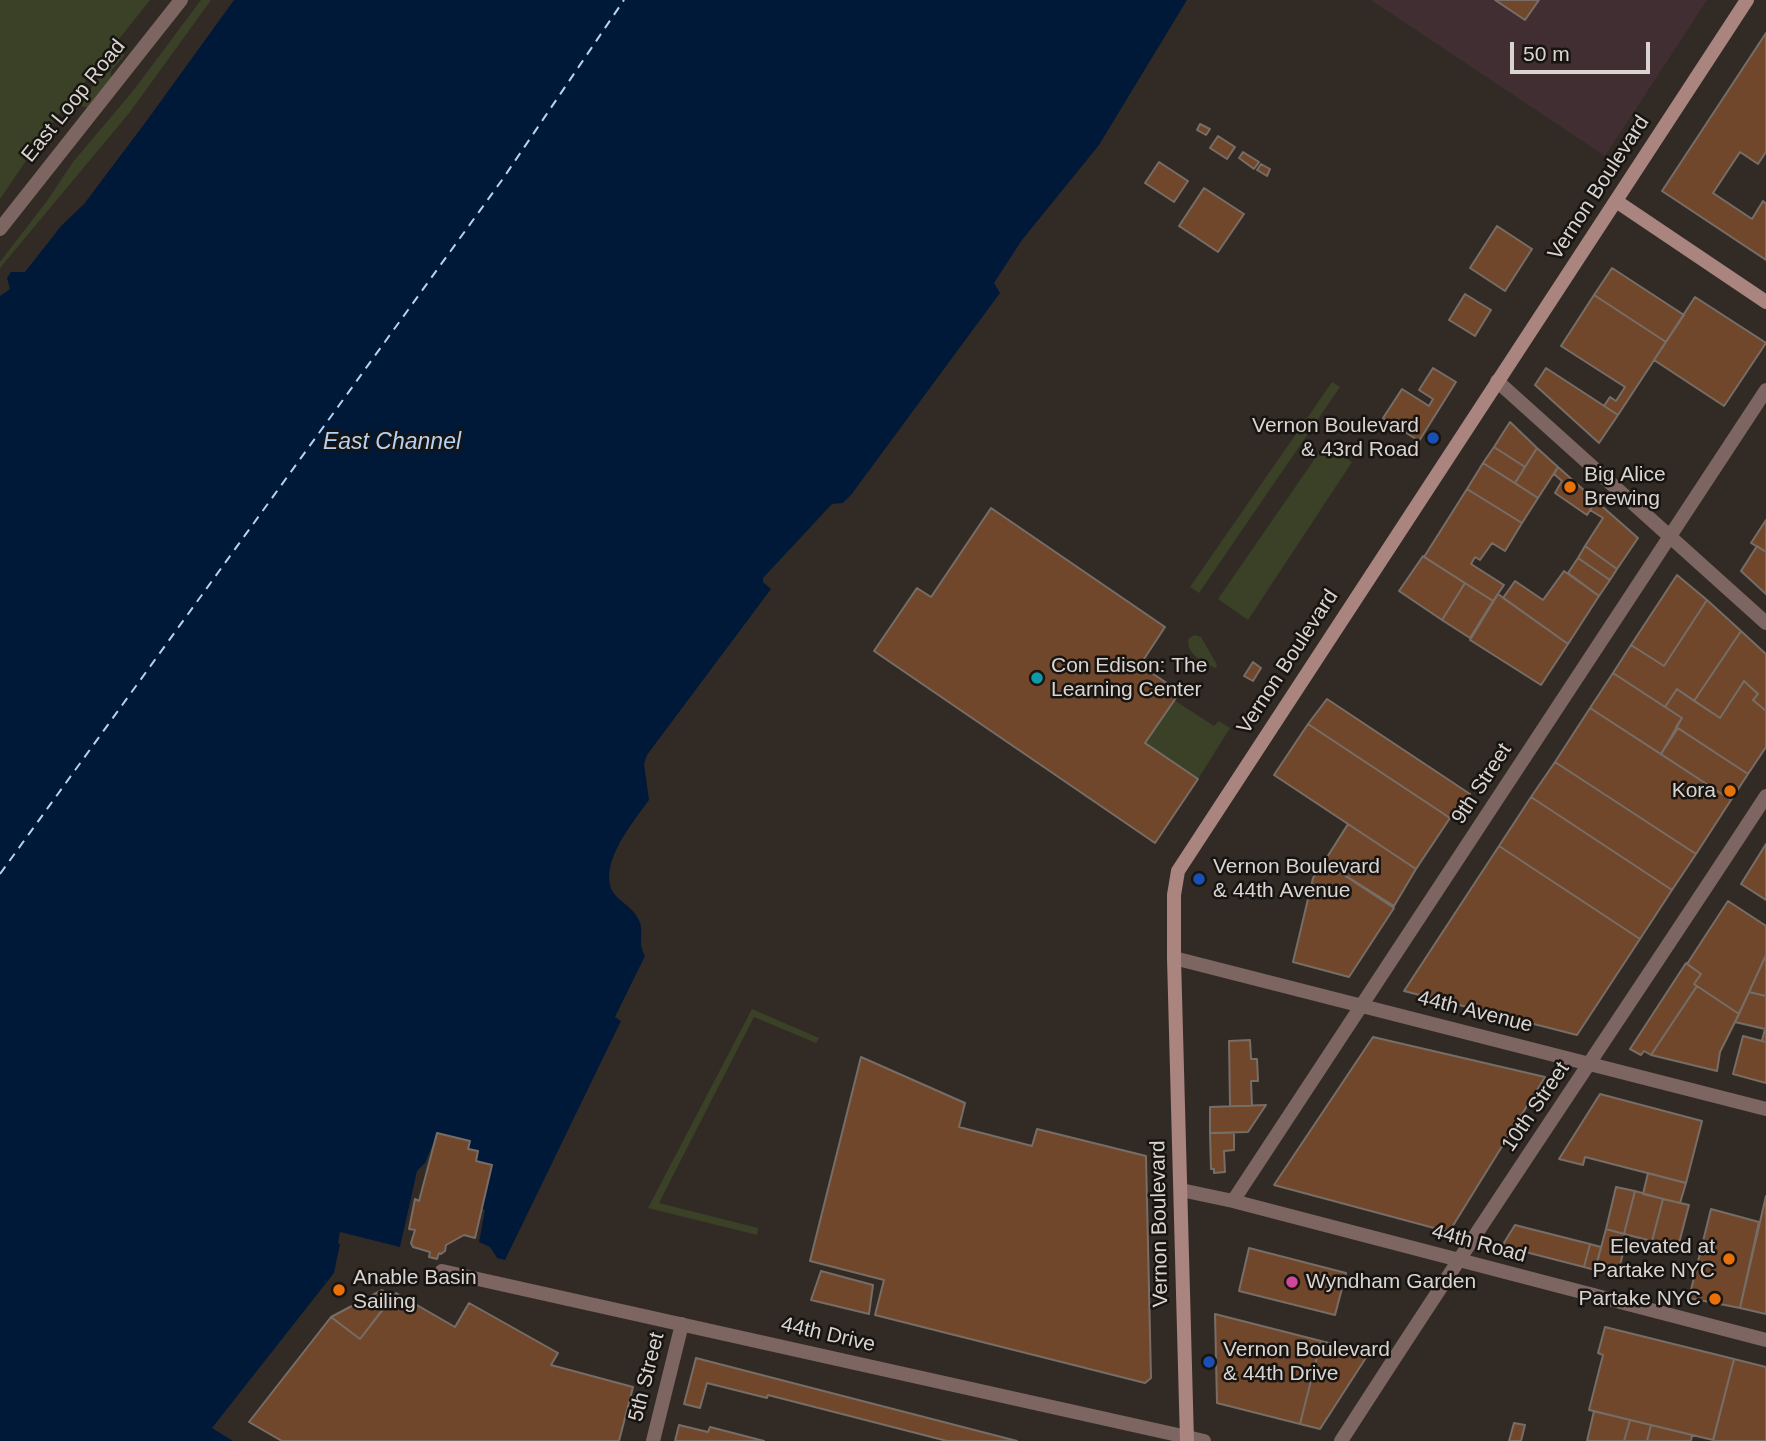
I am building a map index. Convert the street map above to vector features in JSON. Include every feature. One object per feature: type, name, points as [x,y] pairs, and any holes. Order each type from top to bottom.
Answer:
[{"type":"main road","name":"Vernon Boulevard","points":[[1187,1439],[1174,958],[1174,886],[1181,863],[1747,0]]},
{"type":"main road","points":[[1616,201],[1766,302]]},
{"type":"street","name":"East Loop Road","points":[[0,229],[181,0]]},
{"type":"street","points":[[1497,381],[1766,623]]},
{"type":"street","name":"9th Street","points":[[1233,1201],[1766,390]]},
{"type":"street","name":"10th Street","points":[[1341,1441],[1766,796]]},
{"type":"street","name":"44th Avenue","points":[[1174,958],[1766,1109]]},
{"type":"street","name":"44th Road","points":[[1181,1190],[1233,1201],[1766,1340]]},
{"type":"street","name":"44th Drive","points":[[442,1270],[1204,1441]]},
{"type":"street","name":"5th Street","points":[[653,1441],[682,1324]]},
{"type":"shaded area","points":[[1371,0],[1707,0],[1605,156]]},
{"type":"green space","points":[[0,0],[150,0],[49,127],[0,199]]},
{"type":"green space","points":[[201,0],[211,0],[130,112],[0,268],[0,262],[73,162],[133,91]]},
{"type":"green space","points":[[121,53],[125,55],[111,71],[111,80],[88,108],[79,105],[97,80]]},
{"type":"green space","points":[[1332,382],[1340,387],[1199,593],[1190,587]]},
{"type":"green space","points":[[1325,444],[1352,462],[1248,620],[1218,599]]},
{"type":"green space","points":[[1195,635],[1201,637],[1217,665],[1216,668],[1192,653],[1188,643],[1189,638]]},
{"type":"green space","points":[[1174,700],[1214,726],[1219,721],[1230,728],[1198,779],[1145,743]]},
{"type":"green space","points":[[752,1009],[819,1038],[816,1043],[754,1017],[659,1203],[758,1228],[757,1235],[648,1208]]},
{"type":"water","name":"East Channel","points":[[234,0],[1187,0],[1099,145],[1022,240],[994,283],[1000,293],[851,495],[843,503],[832,504],[763,578],[763,582],[771,589],[647,755],[644,764],[649,800],[619,844],[610,869],[613,892],[634,912],[639,921],[645,956],[615,1017],[621,1021],[505,1260],[497,1258],[490,1247],[479,1242],[485,1210],[481,1208],[492,1165],[476,1161],[478,1151],[437,1134],[425,1163],[417,1171],[400,1247],[340,1232],[334,1273],[212,1428],[233,1441],[0,1441],[0,296],[10,289],[7,278],[11,272],[25,272],[61,226],[84,204]]},
{"type":"building","points":[[1495,0],[1539,0],[1525,20]]},
{"type":"building","points":[[1766,33],[1766,152],[1758,164],[1740,152],[1713,193],[1752,219],[1763,201],[1766,204],[1766,260],[1662,191]]},
{"type":"building","points":[[1200,124],[1210,129],[1206,135],[1197,130]]},
{"type":"building","points":[[1218,136],[1235,147],[1227,159],[1210,148]]},
{"type":"building","points":[[1243,152],[1259,162],[1254,169],[1239,158]]},
{"type":"building","points":[[1159,162],[1188,181],[1174,202],[1145,183]]},
{"type":"building","points":[[1261,164],[1270,169],[1267,176],[1257,170]]},
{"type":"building","points":[[1204,188],[1244,214],[1218,252],[1179,226]]},
{"type":"building","points":[[1497,226],[1532,249],[1505,291],[1470,268]]},
{"type":"building","points":[[1612,268],[1684,315],[1666,342],[1594,295]]},
{"type":"building","points":[[1465,294],[1491,310],[1475,336],[1449,320]]},
{"type":"building","points":[[1594,295],[1666,342],[1618,415],[1604,406],[1610,397],[1616,401],[1625,387],[1561,346]]},
{"type":"building","points":[[1695,297],[1766,343],[1724,406],[1654,360]]},
{"type":"building","points":[[1433,368],[1456,382],[1419,441],[1383,418],[1402,389],[1429,406],[1433,399],[1419,390]]},
{"type":"building","points":[[1546,368],[1618,415],[1599,443],[1535,385]]},
{"type":"building","points":[[1510,422],[1537,448],[1525,467],[1494,447]]},
{"type":"building","points":[[1494,447],[1525,467],[1515,483],[1483,463]]},
{"type":"building","points":[[1537,448],[1558,467],[1538,498],[1515,483]]},
{"type":"building","points":[[1483,463],[1538,498],[1522,523],[1467,489]]},
{"type":"building","name":"Big Alice Brewing","points":[[1558,467],[1596,501],[1587,515],[1555,493],[1562,481],[1554,474]]},
{"type":"building","points":[[1467,489],[1522,523],[1505,551],[1492,543],[1480,560],[1475,557],[1471,564],[1504,585],[1493,601],[1424,557]]},
{"type":"building","points":[[1596,501],[1638,538],[1617,569],[1585,546],[1603,518],[1590,510]]},
{"type":"building","name":"Con Edison: The Learning Center","points":[[991,508],[1165,627],[1140,665],[1180,692],[1145,743],[1198,779],[1155,843],[874,651],[917,588],[931,597]]},
{"type":"building","points":[[1766,520],[1766,552],[1751,543]]},
{"type":"building","points":[[1585,546],[1617,569],[1610,580],[1578,558]]},
{"type":"building","points":[[1757,546],[1766,552],[1766,594],[1741,571]]},
{"type":"building","points":[[1423,556],[1465,583],[1442,620],[1399,591]]},
{"type":"building","points":[[1578,558],[1610,580],[1599,596],[1568,573]]},
{"type":"building","points":[[1564,571],[1599,596],[1568,644],[1503,598],[1515,581],[1543,600]]},
{"type":"building","points":[[1677,575],[1707,600],[1664,666],[1631,645]]},
{"type":"building","points":[[1465,583],[1493,601],[1470,638],[1442,620]]},
{"type":"building","points":[[1498,594],[1568,644],[1541,685],[1470,640]]},
{"type":"building","points":[[1707,600],[1741,631],[1694,701],[1677,689],[1665,707],[1613,673],[1631,645],[1664,666]]},
{"type":"building","points":[[1741,631],[1766,654],[1766,711],[1753,700],[1758,694],[1744,681],[1720,718],[1694,701]]},
{"type":"building","points":[[1253,662],[1261,668],[1253,681],[1244,676]]},
{"type":"building","points":[[1613,673],[1682,718],[1661,754],[1590,708]]},
{"type":"building","points":[[1744,681],[1758,694],[1753,700],[1766,711],[1766,747],[1748,774],[1676,727],[1682,718],[1665,707],[1677,689],[1720,718]]},
{"type":"building","points":[[1327,699],[1470,794],[1450,818],[1308,724]]},
{"type":"building","points":[[1590,708],[1731,800],[1696,854],[1555,762]]},
{"type":"building","points":[[1308,724],[1450,818],[1416,869],[1274,775]]},
{"type":"building","points":[[1678,728],[1748,774],[1731,800],[1661,754]]},
{"type":"building","points":[[1555,762],[1696,854],[1672,890],[1531,797]]},
{"type":"building","points":[[1531,797],[1672,890],[1640,939],[1499,846]]},
{"type":"building","points":[[1348,824],[1416,869],[1394,906],[1324,862]]},
{"type":"building","points":[[1766,844],[1766,900],[1741,884]]},
{"type":"building","points":[[1499,846],[1640,939],[1577,1035],[1404,991]]},
{"type":"building","points":[[1324,862],[1394,908],[1349,977],[1293,962],[1313,878]]},
{"type":"building","points":[[1728,901],[1766,926],[1766,955],[1739,1014],[1694,984],[1701,974],[1687,964]]},
{"type":"building","points":[[1766,955],[1766,996],[1749,992]]},
{"type":"building","points":[[1686,963],[1701,974],[1694,984],[1697,986],[1651,1055],[1644,1051],[1641,1055],[1630,1049]]},
{"type":"building","points":[[1697,986],[1739,1014],[1720,1052],[1717,1071],[1651,1055]]},
{"type":"building","points":[[1749,992],[1766,996],[1766,1042],[1762,1041],[1765,1029],[1735,1022]]},
{"type":"building","points":[[1743,1036],[1766,1042],[1766,1083],[1733,1074]]},
{"type":"building","points":[[1373,1037],[1545,1077],[1449,1232],[1274,1185]]},
{"type":"building","points":[[1250,1040],[1251,1059],[1257,1059],[1258,1081],[1251,1081],[1252,1106],[1230,1106],[1229,1041]]},
{"type":"building","points":[[861,1057],[965,1103],[959,1127],[1032,1146],[1037,1129],[1146,1156],[1151,1378],[1145,1383],[875,1315],[884,1280],[810,1261]]},
{"type":"building","points":[[1600,1094],[1702,1121],[1686,1183],[1585,1157],[1583,1165],[1559,1159]]},
{"type":"building","points":[[1266,1105],[1248,1132],[1210,1133],[1210,1107]]},
{"type":"building","points":[[437,1133],[470,1141],[468,1149],[478,1151],[476,1161],[492,1165],[475,1238],[464,1235],[446,1245],[445,1251],[439,1253],[437,1259],[429,1257],[430,1252],[413,1247],[411,1243],[415,1230],[409,1229],[415,1199],[419,1201]]},
{"type":"building","points":[[1210,1133],[1234,1133],[1234,1150],[1224,1151],[1225,1172],[1214,1173],[1214,1169],[1211,1169]]},
{"type":"building","points":[[1648,1173],[1686,1183],[1680,1203],[1643,1194]]},
{"type":"building","points":[[1616,1187],[1635,1191],[1624,1234],[1606,1229]]},
{"type":"building","points":[[1635,1191],[1663,1199],[1652,1241],[1624,1234]]},
{"type":"building","points":[[1766,1196],[1766,1314],[1740,1308]]},
{"type":"building","points":[[1663,1199],[1689,1205],[1678,1247],[1652,1241]]},
{"type":"building","points":[[1711,1209],[1759,1222],[1740,1308],[1689,1298]]},
{"type":"building","points":[[1515,1225],[1590,1244],[1584,1267],[1502,1246]]},
{"type":"building","points":[[1606,1229],[1628,1235],[1617,1276],[1595,1270]]},
{"type":"building","points":[[1590,1244],[1601,1247],[1595,1270],[1584,1267]]},
{"type":"building","name":"Wyndham Garden","points":[[1249,1248],[1346,1273],[1335,1315],[1239,1291]]},
{"type":"building","points":[[821,1271],[873,1285],[869,1314],[811,1300]]},
{"type":"building","points":[[382,1290],[392,1297],[360,1339],[331,1317]]},
{"type":"building","points":[[396,1293],[455,1327],[469,1303],[558,1353],[551,1365],[633,1387],[619,1441],[282,1441],[249,1422],[331,1317],[360,1339]]},
{"type":"building","points":[[1215,1314],[1321,1341],[1300,1424],[1217,1403]]},
{"type":"building","points":[[1605,1327],[1734,1359],[1713,1440],[1589,1410],[1603,1355],[1598,1353]]},
{"type":"building","points":[[1321,1341],[1369,1353],[1320,1429],[1300,1424]]},
{"type":"building","points":[[696,1358],[1017,1441],[947,1441],[768,1395],[767,1398],[707,1383],[700,1408],[684,1404]]},
{"type":"building","points":[[1734,1359],[1766,1367],[1766,1441],[1713,1441]]},
{"type":"building","points":[[1594,1411],[1630,1420],[1624,1441],[1587,1441]]},
{"type":"building","points":[[1630,1420],[1651,1425],[1647,1441],[1624,1441]]},
{"type":"building","points":[[1514,1423],[1525,1425],[1521,1441],[1509,1441]]},
{"type":"building","points":[[679,1425],[708,1432],[710,1427],[764,1441],[675,1441]]},
{"type":"building","points":[[1651,1425],[1692,1435],[1691,1441],[1647,1441]]},
{"type":"ferry route","points":[[0,874],[502,180],[624,0]]},
{"type":"place","name":"Vernon Boulevard & 43rd Road","points":[[1433,438]]},
{"type":"place","name":"Big Alice Brewing","points":[[1570,487]]},
{"type":"place","name":"Con Edison: The Learning Center","points":[[1037,678]]},
{"type":"place","name":"Kora","points":[[1730,791]]},
{"type":"place","name":"Vernon Boulevard & 44th Avenue","points":[[1199,879]]},
{"type":"place","name":"Elevated at Partake NYC","points":[[1729,1259]]},
{"type":"place","name":"Wyndham Garden","points":[[1292,1282]]},
{"type":"place","name":"Anable Basin Sailing","points":[[339,1290]]},
{"type":"place","name":"Partake NYC","points":[[1715,1299]]},
{"type":"place","name":"Vernon Boulevard & 44th Drive","points":[[1209,1362]]}]
